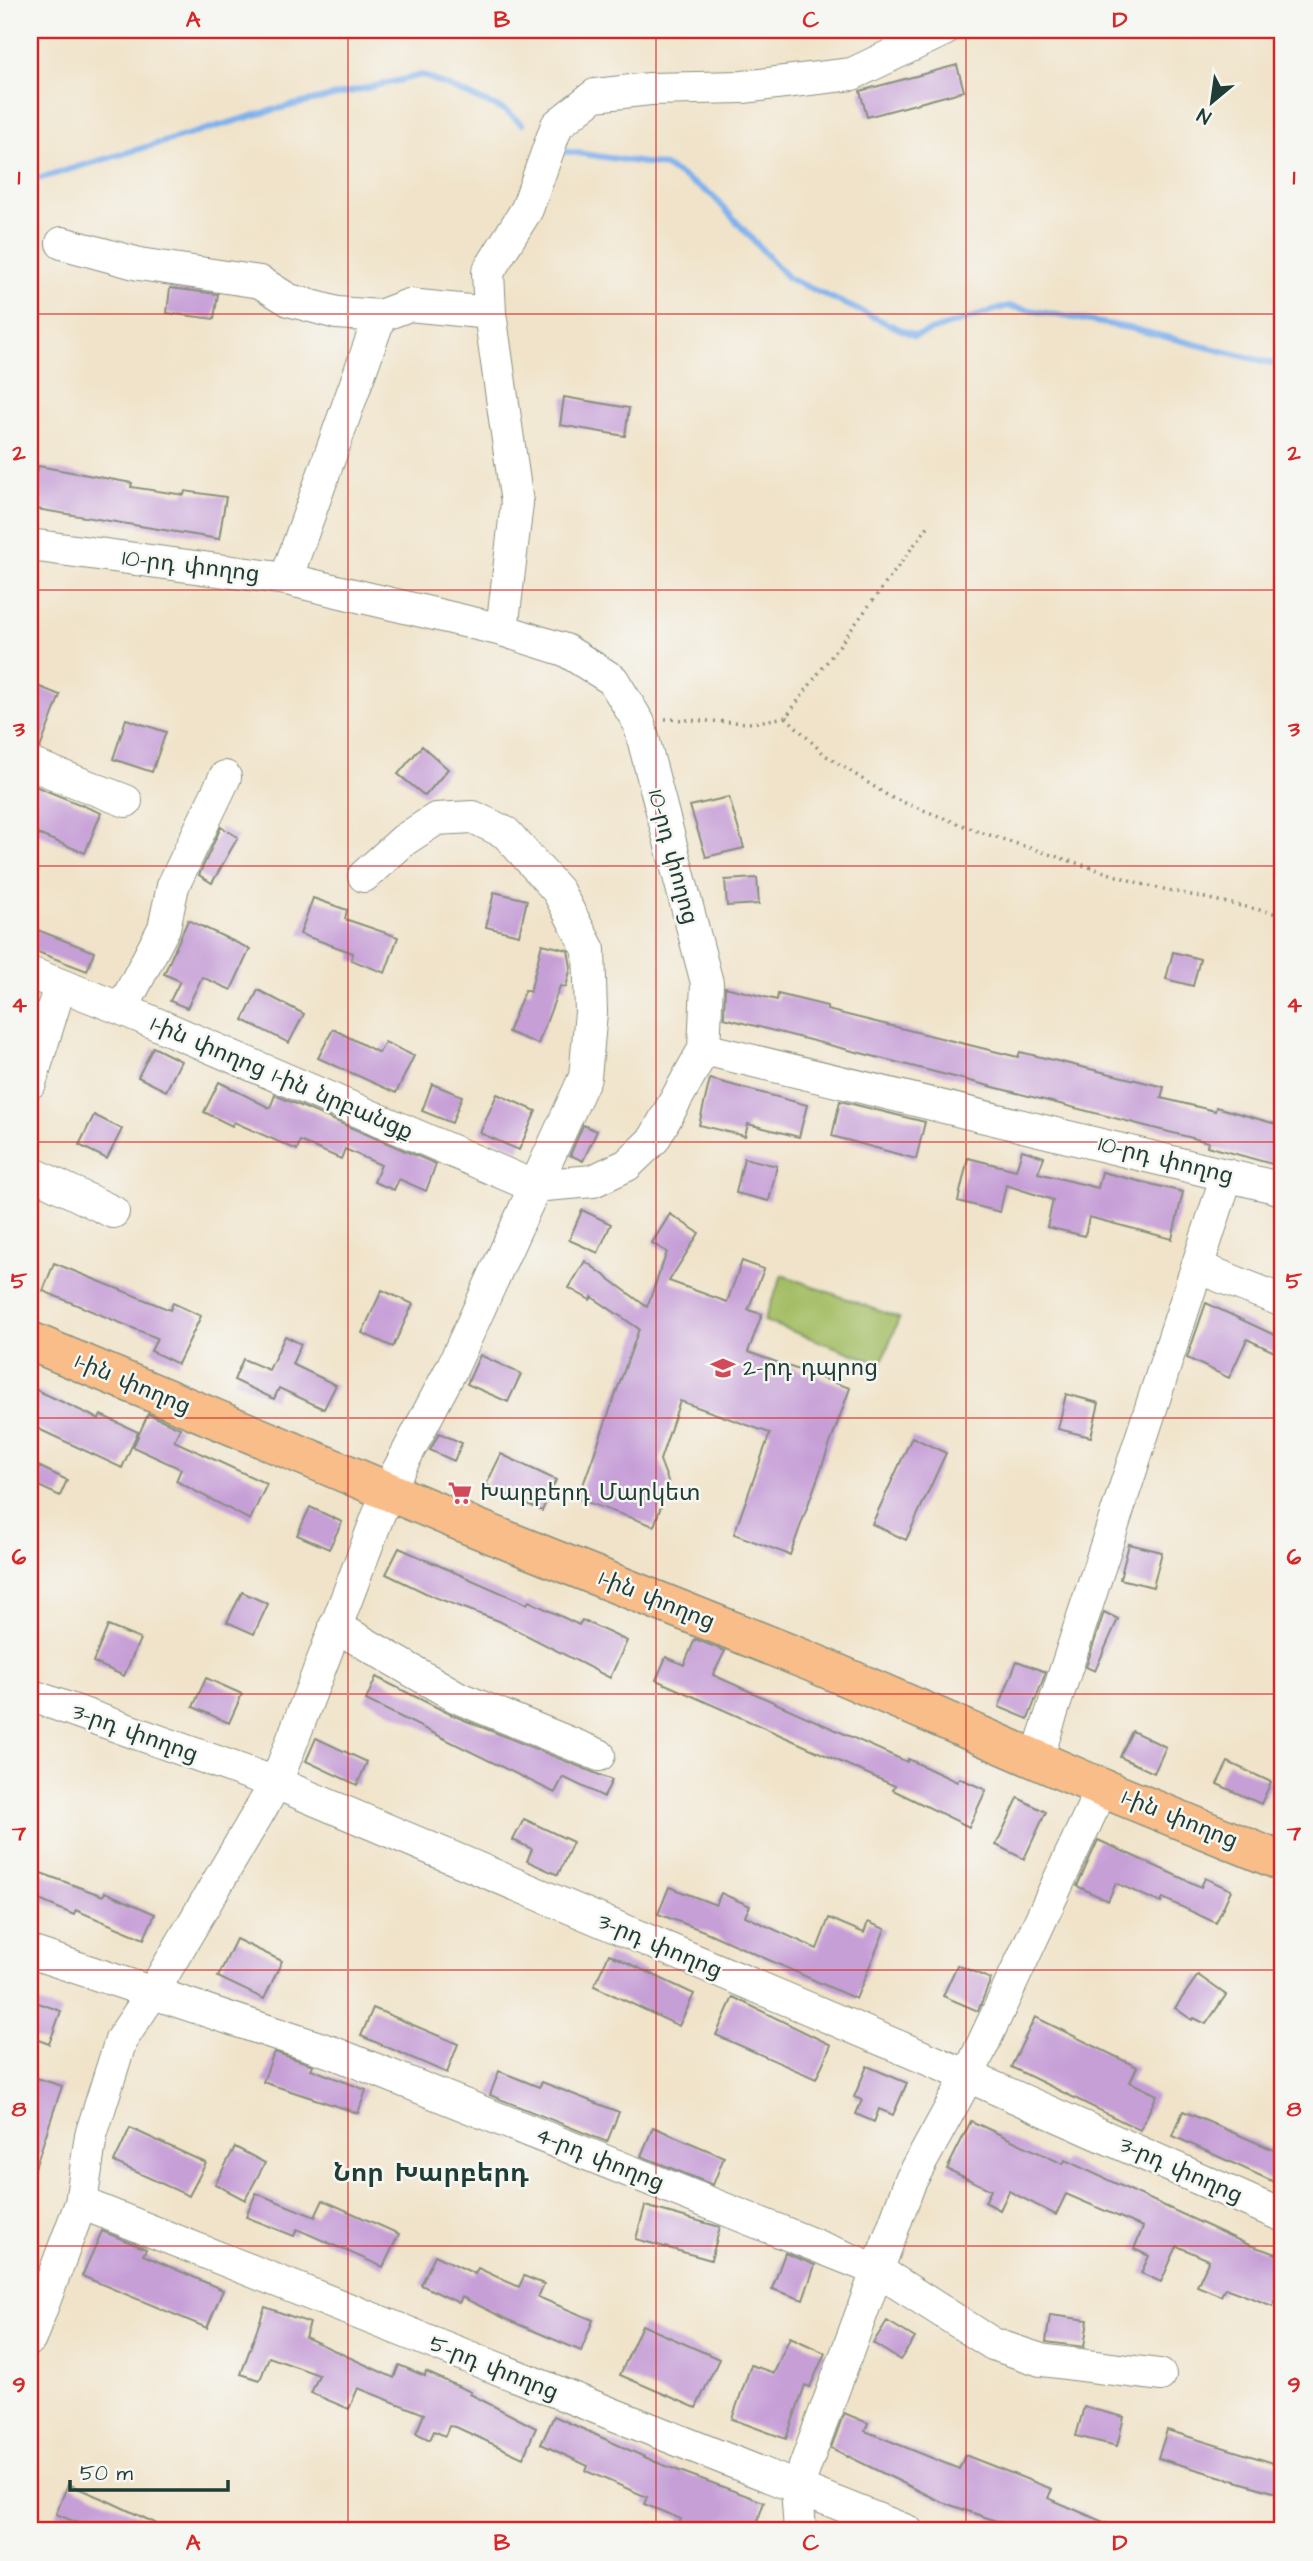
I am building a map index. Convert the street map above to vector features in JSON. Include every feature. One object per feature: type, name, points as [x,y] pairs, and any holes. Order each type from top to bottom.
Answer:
[{"type":"main road","name":"1-ին փողոց","points":[[30,1341],[811,1662],[1102,1788],[1283,1861]]},
{"type":"street","points":[[502,630],[517,503],[490,313],[488,272],[527,209],[557,125],[595,95],[650,89],[743,87],[852,74],[944,30]]},
{"type":"street","points":[[62,243],[139,264],[260,282],[289,300],[337,313],[380,316],[409,305],[490,313]]},
{"type":"street","points":[[286,579],[380,316]]},
{"type":"street","name":"10-րդ փողոց","points":[[30,545],[286,579],[502,630],[565,649],[613,680],[639,723],[707,983],[704,1049],[1283,1189]]},
{"type":"street","points":[[30,764],[125,802]]},
{"type":"street","points":[[122,1009],[164,928],[173,886],[225,777]]},
{"type":"street","points":[[30,2339],[82,2203],[91,2134],[121,2040],[153,1992],[276,1783],[388,1490],[453,1366],[585,1077],[591,1012],[589,950],[558,891],[506,834],[473,817],[436,819],[404,840],[364,876]]},
{"type":"street","name":"1-ին փողոց 1-ին նրբանցք","points":[[30,973],[122,1009],[533,1186]]},
{"type":"street","points":[[30,1083],[60,986]]},
{"type":"street","points":[[533,1186],[593,1181],[627,1165],[654,1139],[704,1049]]},
{"type":"street","points":[[30,1172],[113,1212]]},
{"type":"street","points":[[1037,1758],[1227,1175]]},
{"type":"street","points":[[1198,1267],[1283,1301]]},
{"type":"street","points":[[335,1626],[458,1698],[599,1755]]},
{"type":"street","name":"3-րդ փողոց","points":[[30,1695],[276,1783],[968,2076],[1283,2216]]},
{"type":"street","points":[[800,2531],[797,2488],[910,2182],[968,2076],[1102,1788]]},
{"type":"street","name":"4-րդ փողոց","points":[[30,1952],[334,2053],[877,2270],[993,2344],[1041,2360],[1160,2375]]},
{"type":"street","name":"5-րդ փողոց","points":[[82,2203],[907,2531]]},
{"type":"path","points":[[639,723],[677,717],[752,723],[786,717],[929,526]]},
{"type":"path","points":[[786,717],[825,755],[890,797],[976,831],[1146,885],[1283,915]]},
{"type":"green space","points":[[782,1275],[899,1318],[881,1364],[764,1321]]},
{"type":"building","points":[[957,65],[964,91],[867,117],[860,91]]},
{"type":"building","points":[[170,288],[218,294],[214,319],[167,313]]},
{"type":"building","points":[[564,397],[629,408],[625,436],[560,425]]},
{"type":"building","points":[[38,466],[132,483],[131,487],[184,495],[185,491],[226,497],[219,539],[30,508],[30,472],[37,473]]},
{"type":"building","points":[[30,683],[60,695],[40,748],[30,746]]},
{"type":"building","points":[[126,719],[166,732],[152,772],[113,759]]},
{"type":"building","points":[[422,746],[448,769],[425,796],[398,774]]},
{"type":"building","points":[[30,784],[101,813],[85,853],[30,831]]},
{"type":"building","points":[[729,797],[744,848],[706,857],[690,806]]},
{"type":"building","points":[[221,827],[238,837],[212,883],[199,875]]},
{"type":"building","points":[[757,878],[759,904],[727,906],[725,880]]},
{"type":"building","points":[[494,892],[527,900],[519,935],[486,927]]},
{"type":"building","points":[[313,898],[347,910],[345,919],[398,937],[385,973],[351,960],[353,953],[300,934]]},
{"type":"building","points":[[188,920],[250,949],[231,990],[202,977],[187,1008],[170,1001],[180,981],[164,974]]},
{"type":"building","points":[[30,927],[94,952],[87,971],[30,949]]},
{"type":"building","points":[[542,944],[568,950],[571,967],[566,987],[560,986],[538,1044],[508,1032],[525,990],[530,992]]},
{"type":"building","points":[[1173,952],[1200,959],[1193,986],[1166,979]]},
{"type":"building","points":[[725,987],[777,1000],[778,994],[827,1006],[827,1010],[1018,1057],[1020,1052],[1164,1087],[1161,1098],[1215,1111],[1216,1107],[1283,1126],[1283,1167],[1207,1146],[1208,1142],[724,1018]]},
{"type":"building","points":[[258,990],[304,1014],[289,1043],[243,1020]]},
{"type":"building","points":[[333,1029],[379,1053],[385,1042],[414,1056],[396,1093],[318,1058]]},
{"type":"building","points":[[153,1047],[181,1061],[166,1091],[138,1077]]},
{"type":"building","points":[[710,1079],[807,1105],[799,1137],[748,1124],[745,1136],[699,1125]]},
{"type":"building","points":[[219,1082],[270,1108],[275,1095],[436,1164],[426,1191],[399,1179],[394,1190],[374,1182],[381,1165],[345,1149],[341,1159],[300,1141],[297,1150],[234,1122],[232,1126],[204,1112]]},
{"type":"building","points":[[432,1084],[462,1096],[452,1123],[422,1111]]},
{"type":"building","points":[[497,1094],[536,1111],[519,1150],[480,1133]]},
{"type":"building","points":[[840,1101],[925,1122],[916,1159],[832,1136]]},
{"type":"building","points":[[94,1115],[122,1129],[107,1159],[79,1145]]},
{"type":"building","points":[[583,1125],[597,1131],[583,1161],[570,1155]]},
{"type":"building","points":[[1022,1150],[1044,1157],[1038,1173],[1098,1188],[1102,1172],[1183,1192],[1172,1239],[1089,1217],[1085,1236],[1047,1227],[1053,1200],[1006,1185],[1000,1212],[958,1201],[968,1158],[1016,1170]]},
{"type":"building","points":[[744,1158],[777,1166],[769,1201],[736,1193]]},
{"type":"building","points":[[582,1210],[611,1224],[598,1253],[569,1240]]},
{"type":"building","points":[[670,1214],[699,1233],[669,1281],[727,1302],[742,1261],[764,1269],[748,1310],[762,1314],[748,1352],[850,1388],[790,1555],[734,1534],[770,1433],[680,1401],[660,1460],[669,1484],[654,1526],[578,1499],[639,1329],[592,1297],[590,1300],[569,1288],[585,1261],[647,1307],[667,1252],[652,1243]]},
{"type":"building","points":[[54,1263],[170,1310],[173,1303],[201,1316],[178,1364],[151,1351],[157,1338],[43,1291]]},
{"type":"building","points":[[382,1290],[413,1304],[393,1347],[362,1333]]},
{"type":"building","points":[[1206,1303],[1283,1339],[1283,1356],[1247,1339],[1229,1378],[1187,1358]]},
{"type":"building","points":[[285,1336],[301,1344],[292,1364],[336,1385],[324,1409],[279,1388],[274,1399],[234,1380],[243,1359],[269,1370]]},
{"type":"building","points":[[480,1355],[521,1374],[508,1402],[467,1384]]},
{"type":"building","points":[[30,1387],[99,1419],[101,1415],[138,1432],[122,1468],[30,1425]]},
{"type":"building","points":[[1066,1394],[1099,1403],[1091,1437],[1058,1429]]},
{"type":"building","points":[[148,1414],[180,1428],[174,1441],[267,1484],[250,1520],[176,1481],[181,1469],[133,1447]]},
{"type":"building","points":[[439,1433],[462,1443],[454,1461],[430,1450]]},
{"type":"building","points":[[912,1437],[946,1453],[906,1540],[872,1524]]},
{"type":"building","points":[[501,1454],[556,1480],[542,1511],[486,1485]]},
{"type":"building","points":[[30,1462],[67,1480],[60,1496],[30,1482]]},
{"type":"building","points":[[310,1507],[342,1522],[329,1549],[297,1535]]},
{"type":"building","points":[[1129,1544],[1162,1552],[1153,1587],[1120,1579]]},
{"type":"building","points":[[399,1548],[527,1604],[529,1601],[579,1625],[582,1620],[627,1641],[610,1678],[499,1621],[434,1597],[386,1574]]},
{"type":"building","points":[[242,1592],[268,1604],[254,1634],[227,1622]]},
{"type":"building","points":[[1104,1612],[1118,1619],[1095,1671],[1086,1667]]},
{"type":"building","points":[[108,1626],[140,1639],[124,1676],[93,1662]]},
{"type":"building","points":[[695,1639],[725,1651],[713,1675],[907,1762],[908,1759],[957,1782],[959,1778],[986,1790],[969,1827],[893,1790],[895,1786],[656,1680],[666,1657],[684,1665]]},
{"type":"building","points":[[1017,1661],[1046,1672],[1028,1719],[999,1707]]},
{"type":"building","points":[[376,1677],[452,1715],[612,1780],[604,1797],[563,1777],[555,1793],[366,1700]]},
{"type":"building","points":[[206,1678],[242,1694],[229,1723],[193,1707]]},
{"type":"building","points":[[1132,1731],[1166,1747],[1154,1773],[1120,1757]]},
{"type":"building","points":[[316,1738],[367,1762],[357,1785],[306,1761]]},
{"type":"building","points":[[1228,1762],[1271,1782],[1261,1804],[1217,1784]]},
{"type":"building","points":[[1018,1798],[1046,1812],[1024,1859],[996,1845]]},
{"type":"building","points":[[524,1819],[573,1842],[558,1875],[527,1861],[532,1849],[513,1840]]},
{"type":"building","points":[[1098,1840],[1201,1887],[1205,1878],[1231,1890],[1216,1923],[1163,1898],[1161,1903],[1116,1883],[1108,1901],[1077,1886]]},
{"type":"building","points":[[30,1869],[103,1896],[105,1892],[155,1914],[144,1939],[76,1910],[74,1915],[30,1896]]},
{"type":"building","points":[[669,1887],[716,1905],[721,1893],[750,1906],[745,1916],[817,1949],[829,1918],[864,1933],[868,1922],[885,1929],[856,1999],[704,1931],[658,1914]]},
{"type":"building","points":[[236,1939],[282,1961],[264,1999],[218,1977]]},
{"type":"building","points":[[609,1954],[694,1994],[679,2026],[594,1986]]},
{"type":"building","points":[[957,1965],[991,1979],[978,2011],[943,1996]]},
{"type":"building","points":[[1198,1975],[1226,1995],[1206,2024],[1194,2018],[1192,2020],[1175,2008]]},
{"type":"building","points":[[733,1997],[831,2045],[816,2079],[716,2035]]},
{"type":"building","points":[[30,2000],[61,2011],[49,2044],[30,2037]]},
{"type":"building","points":[[373,2008],[458,2044],[447,2073],[361,2036]]},
{"type":"building","points":[[1035,2017],[1137,2067],[1130,2082],[1157,2095],[1140,2130],[1011,2067]]},
{"type":"building","points":[[274,2052],[313,2065],[311,2069],[366,2090],[358,2113],[263,2082]]},
{"type":"building","points":[[867,2066],[907,2083],[893,2115],[879,2109],[874,2122],[856,2114],[862,2100],[854,2097]]},
{"type":"building","points":[[499,2071],[539,2087],[542,2082],[619,2112],[607,2142],[490,2095]]},
{"type":"building","points":[[30,2076],[62,2086],[34,2171],[30,2171]]},
{"type":"building","points":[[1183,2111],[1283,2154],[1283,2186],[1173,2136]]},
{"type":"building","points":[[971,2121],[1063,2164],[1065,2160],[1249,2245],[1283,2256],[1283,2278],[1273,2306],[1225,2288],[1221,2296],[1197,2286],[1209,2260],[1177,2246],[1161,2282],[1141,2273],[1149,2256],[1134,2249],[1143,2227],[1066,2194],[1056,2215],[1009,2191],[1000,2210],[985,2202],[991,2190],[947,2169]]},
{"type":"building","points":[[653,2127],[724,2157],[713,2185],[641,2156]]},
{"type":"building","points":[[130,2128],[206,2163],[189,2196],[114,2162]]},
{"type":"building","points":[[235,2147],[265,2163],[245,2200],[215,2184]]},
{"type":"building","points":[[256,2193],[315,2217],[323,2200],[399,2234],[383,2267],[297,2229],[294,2236],[246,2217]]},
{"type":"building","points":[[645,2206],[720,2227],[711,2260],[636,2239]]},
{"type":"building","points":[[102,2231],[146,2249],[143,2255],[223,2290],[207,2328],[82,2276]]},
{"type":"building","points":[[785,2253],[815,2265],[803,2300],[772,2289]]},
{"type":"building","points":[[435,2255],[475,2274],[478,2268],[519,2287],[524,2276],[544,2284],[538,2297],[593,2320],[581,2351],[462,2297],[459,2303],[421,2285]]},
{"type":"building","points":[[265,2307],[310,2323],[305,2337],[394,2378],[399,2365],[425,2376],[426,2372],[471,2392],[470,2394],[536,2428],[523,2458],[456,2427],[449,2426],[445,2436],[434,2431],[430,2440],[416,2433],[424,2414],[358,2388],[349,2409],[311,2393],[319,2375],[269,2357],[260,2380],[241,2374]]},
{"type":"building","points":[[1050,2315],[1088,2320],[1084,2347],[1046,2342]]},
{"type":"building","points":[[887,2321],[915,2338],[900,2360],[873,2343]]},
{"type":"building","points":[[642,2325],[719,2359],[696,2408],[620,2375]]},
{"type":"building","points":[[790,2337],[825,2353],[810,2387],[805,2385],[786,2439],[732,2419],[751,2365],[774,2373]]},
{"type":"building","points":[[1084,2407],[1124,2417],[1117,2446],[1076,2436]]},
{"type":"building","points":[[844,2413],[868,2423],[865,2431],[959,2469],[965,2455],[1052,2489],[1048,2498],[1124,2531],[1025,2531],[942,2502],[831,2448]]},
{"type":"building","points":[[554,2416],[658,2463],[764,2502],[754,2531],[675,2531],[681,2519],[644,2504],[647,2497],[586,2471],[588,2466],[541,2444]]},
{"type":"building","points":[[1167,2430],[1283,2466],[1283,2495],[1158,2458]]},
{"type":"building","points":[[68,2484],[172,2531],[97,2531],[56,2514]]},
{"type":"waterway","points":[[30,181],[273,110],[422,75],[506,111],[522,124]]},
{"type":"waterway","points":[[556,150],[665,166],[712,195],[788,278],[915,336],[1008,306],[1134,329],[1283,366]]},
{"type":"place","name":"2-րդ դպրոց","points":[[723,1368]]},
{"type":"place","name":"Խարբերդ Մարկետ","points":[[460,1493]]},
{"type":"district","name":"Նոր Խարբերդ","points":[[431,2173]]}]
